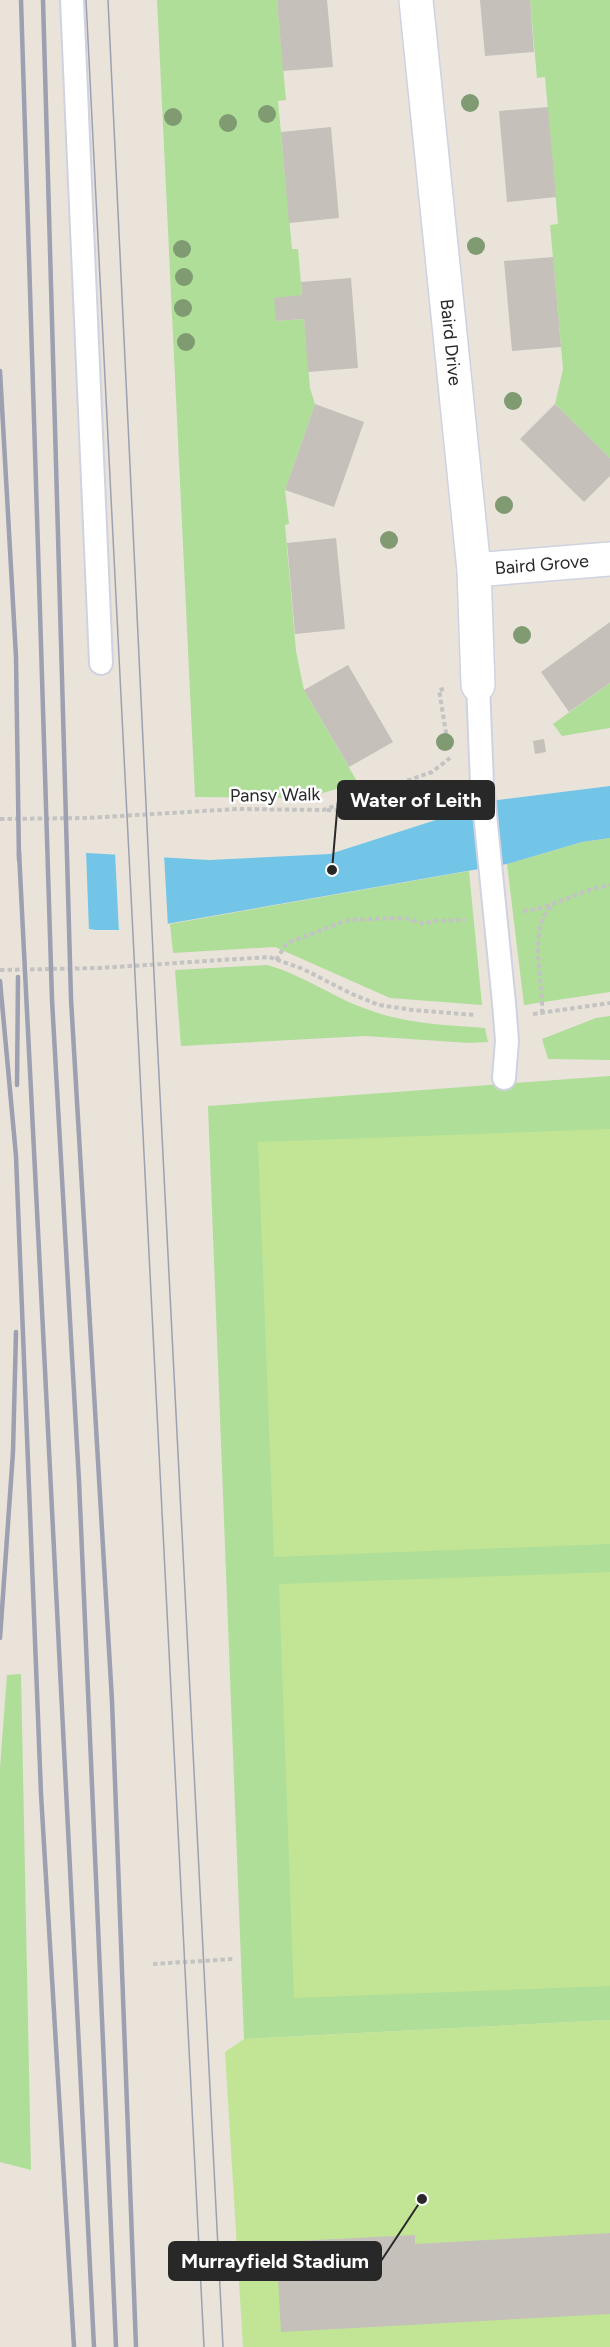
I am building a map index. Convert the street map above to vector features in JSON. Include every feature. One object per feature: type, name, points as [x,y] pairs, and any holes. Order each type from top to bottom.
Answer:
[{"type":"street","name":"Baird Drive","points":[[416,0],[474,570],[478,686]]},
{"type":"street","name":"Baird Grove","points":[[474,570],[610,558]]},
{"type":"lane","points":[[72,0],[101,663]]},
{"type":"lane","points":[[478,686],[482,784],[505,1010],[504,1078]]},
{"type":"path","name":"Pansy Walk","points":[[0,819],[87,818],[237,809],[323,810],[432,772],[450,760],[439,690],[478,686]]},
{"type":"path","points":[[323,810],[351,811],[406,795],[482,784]]},
{"type":"path","points":[[542,1013],[538,970],[544,914],[563,898],[610,885]]},
{"type":"path","points":[[513,912],[551,907]]},
{"type":"path","points":[[276,960],[287,943],[348,920],[404,918],[424,924],[433,921],[474,920]]},
{"type":"path","points":[[0,970],[99,968],[242,958],[276,960],[303,969],[352,994],[380,1005],[412,1010],[505,1010],[542,1013],[610,1004]]},
{"type":"path","points":[[153,1964],[233,1959]]},
{"type":"green space","points":[[157,0],[277,0],[286,100],[278,101],[292,249],[298,249],[302,295],[276,321],[304,319],[310,388],[315,404],[285,490],[289,524],[285,525],[296,651],[304,690],[358,783],[305,798],[195,797]]},
{"type":"green space","points":[[530,0],[610,0],[610,458],[555,404],[563,369],[550,225],[558,224],[545,77],[537,78]]},
{"type":"green space","points":[[610,683],[610,728],[562,736],[553,724]]},
{"type":"green space","points":[[610,838],[610,992],[524,1005],[507,864],[582,842]]},
{"type":"green space","points":[[469,871],[482,1005],[390,998],[275,947],[173,953],[170,924]]},
{"type":"green space","points":[[267,965],[281,969],[358,1006],[386,1015],[428,1023],[485,1028],[488,1042],[469,1043],[365,1036],[181,1046],[175,970]]},
{"type":"green space","points":[[610,1016],[610,1060],[548,1059],[542,1039],[596,1018]]},
{"type":"green space","points":[[610,1076],[610,2020],[244,2039],[208,1106]]},
{"type":"green space","points":[[610,1129],[610,1544],[274,1557],[258,1142]]},
{"type":"green space","points":[[610,1572],[610,1986],[294,1998],[279,1584]]},
{"type":"green space","points":[[21,1674],[31,2170],[0,2162],[0,1768],[7,1675]]},
{"type":"green space","points":[[610,2020],[610,2347],[243,2347],[225,2052],[244,2039]]},
{"type":"water","points":[[610,786],[610,838],[582,842],[507,864],[132,930],[96,930],[0,916],[0,848],[209,860],[330,854],[498,800]]},
{"type":"pier","points":[[0,845],[86,850],[89,932],[0,920]]},
{"type":"pier","points":[[115,852],[164,854],[168,927],[119,933]]},
{"type":"building","points":[[277,0],[327,0],[333,67],[283,71]]},
{"type":"building","points":[[480,0],[530,0],[534,52],[485,56]]},
{"type":"building","points":[[548,107],[556,197],[507,202],[499,111]]},
{"type":"building","points":[[331,127],[339,218],[289,223],[281,132]]},
{"type":"building","points":[[553,257],[561,347],[512,351],[504,261]]},
{"type":"building","points":[[351,278],[358,368],[308,372],[304,319],[276,321],[274,298],[302,295],[301,282]]},
{"type":"building","points":[[315,404],[364,422],[334,507],[285,490]]},
{"type":"building","points":[[555,404],[610,458],[610,476],[584,502],[520,439]]},
{"type":"building","points":[[336,538],[345,629],[295,634],[287,543]]},
{"type":"building","points":[[610,622],[610,683],[569,712],[541,672]]},
{"type":"building","points":[[348,665],[393,742],[349,767],[304,690]]},
{"type":"building","points":[[544,739],[546,752],[535,754],[533,741]]},
{"type":"building","points":[[610,2233],[610,2314],[281,2332],[276,2242],[415,2235],[415,2244]]},
{"type":"tram line","points":[[86,0],[204,2347]]},
{"type":"tram line","points":[[108,0],[223,2347]]},
{"type":"railway","points":[[21,0],[52,1000],[79,1481],[116,2347]]},
{"type":"railway","points":[[43,0],[71,999],[112,1701],[136,2347]]},
{"type":"railway","points":[[0,371],[16,657],[19,860]]},
{"type":"railway","points":[[19,852],[94,2347]]},
{"type":"railway","points":[[17,1085],[18,977]]},
{"type":"railway","points":[[0,981],[16,1156],[41,1794],[74,2347]]},
{"type":"railway","points":[[0,1638],[13,1452],[16,1332]]},
{"type":"place","name":"Water of Leith","points":[[332,870]]},
{"type":"place","name":"Murrayfield Stadium","points":[[422,2199]]}]
